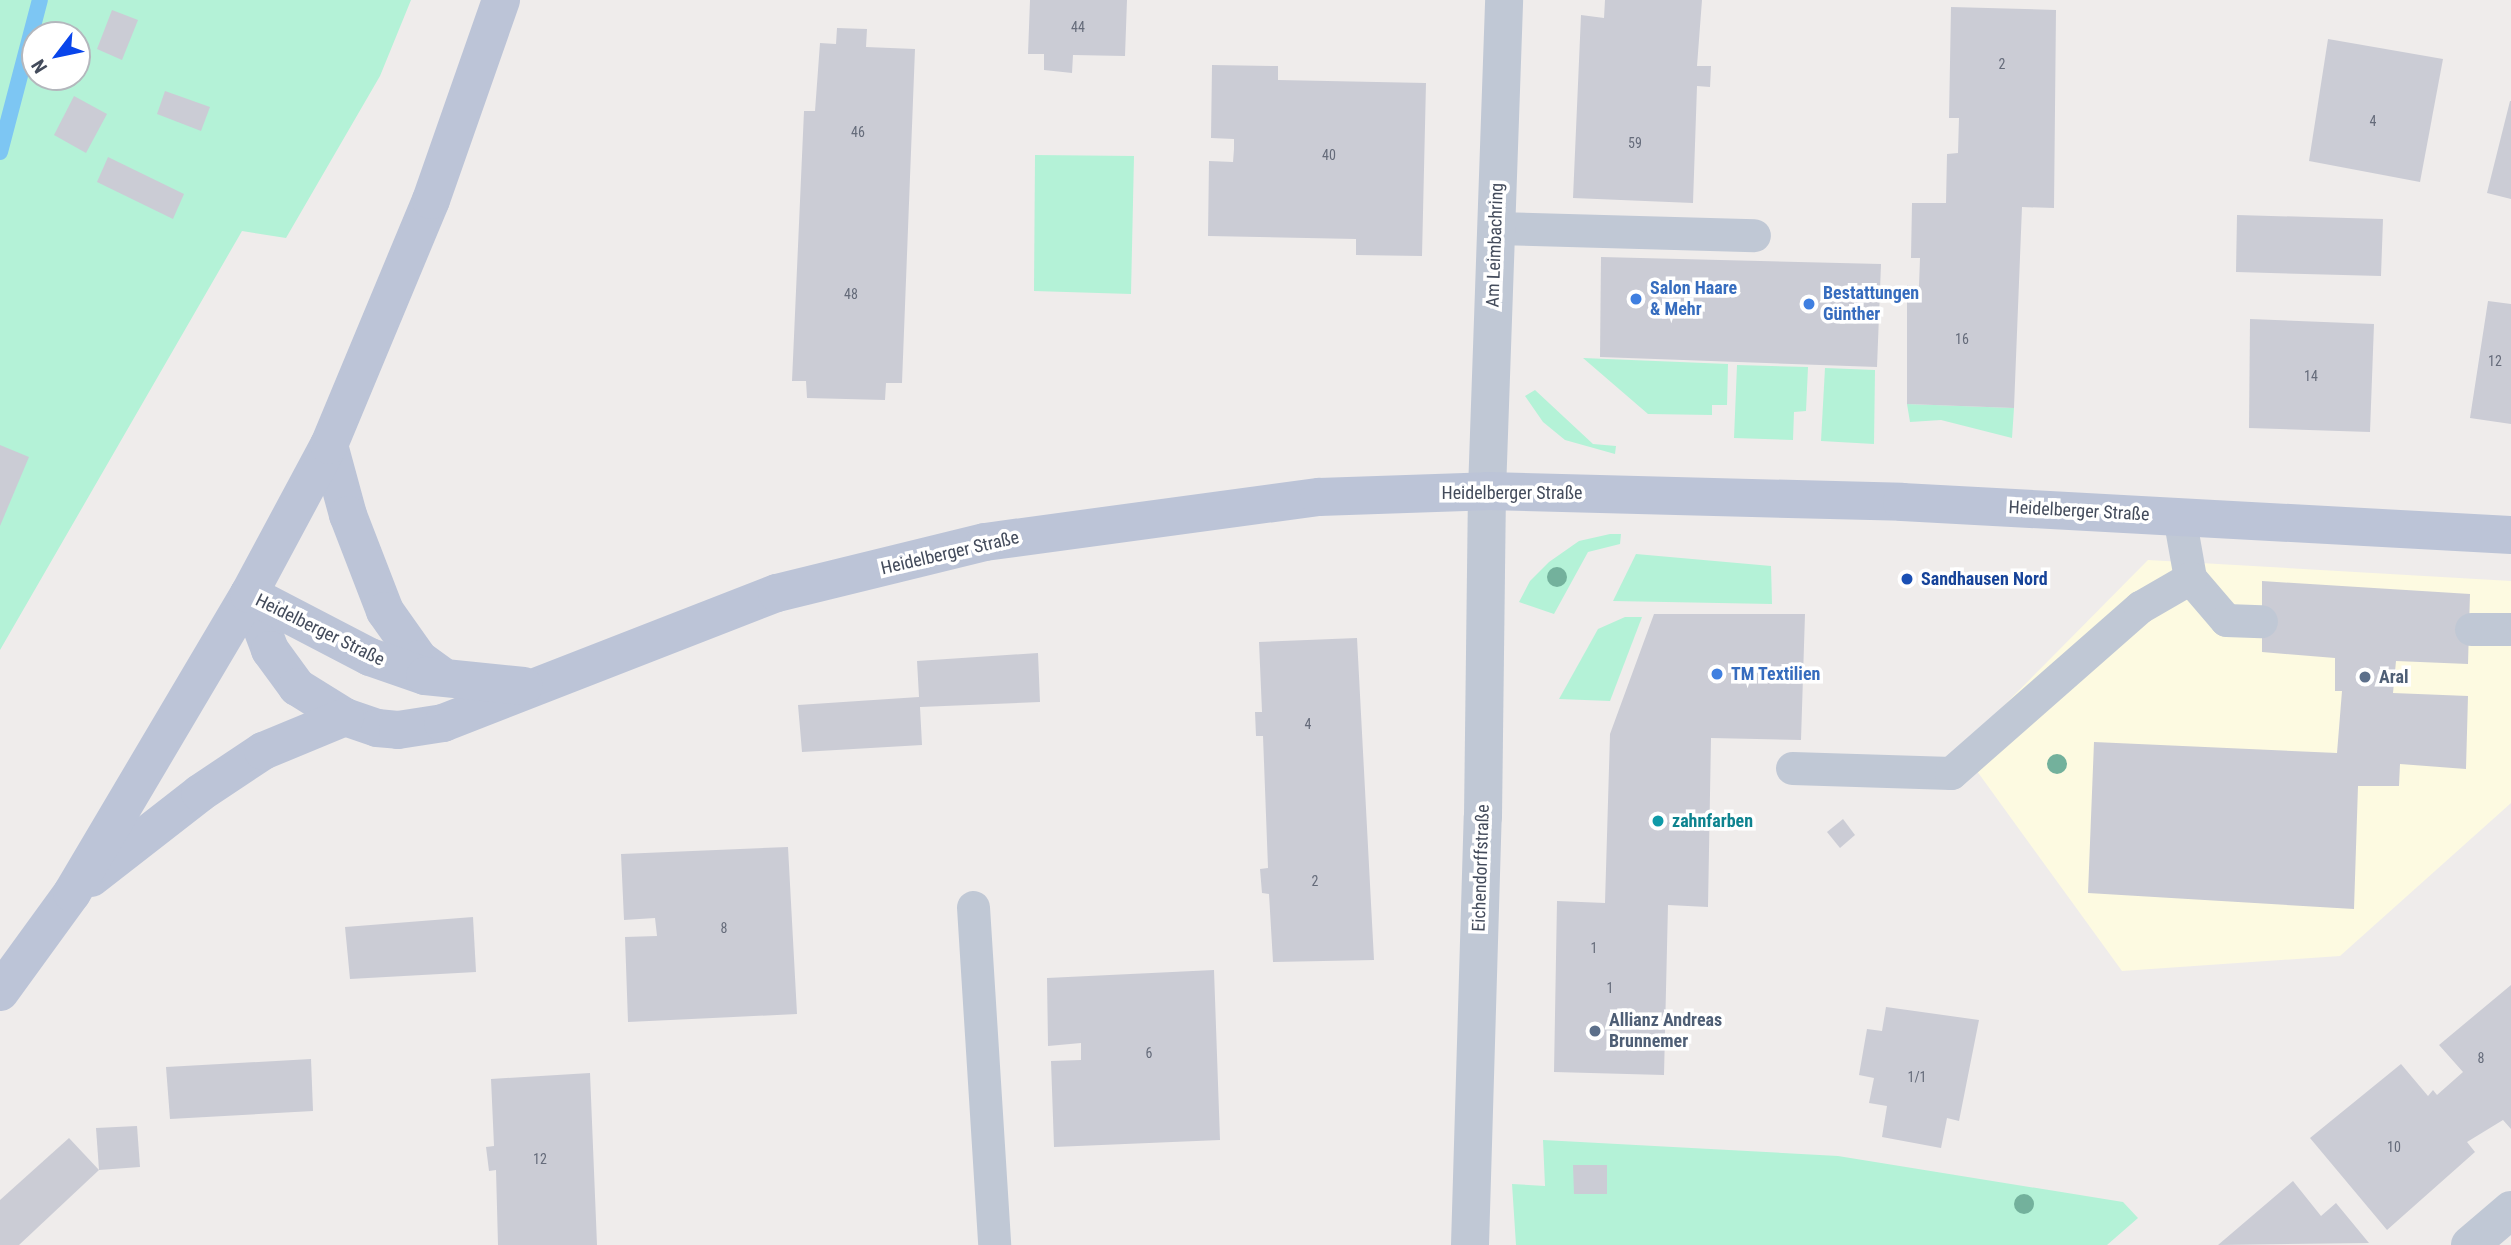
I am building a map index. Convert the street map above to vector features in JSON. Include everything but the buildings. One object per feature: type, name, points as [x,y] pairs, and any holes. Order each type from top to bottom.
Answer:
[{"type":"street","points":[[0,992],[72,893],[249,594],[329,445],[432,200],[501,0]]},
{"type":"street","name":"Am Leimbachring","points":[[1487,491],[1504,0]]},
{"type":"street","points":[[329,445],[348,515],[385,611],[419,659],[448,680]]},
{"type":"street","name":"Heidelberger Straße","points":[[249,594],[270,650],[297,687],[345,717],[377,729],[398,730],[443,723],[777,593],[985,542],[1319,497],[1487,491],[1902,502],[2511,535]]},
{"type":"street","name":"Eichendorffstraße","points":[[1470,1245],[1483,817],[1487,491]]},
{"type":"street","name":"Heidelberger Straße","points":[[249,594],[370,657],[448,680],[539,686]]},
{"type":"street","points":[[72,893],[200,793],[263,751],[345,717]]},
{"type":"street","points":[[2470,1245],[2511,1210]]},
{"type":"lane","points":[[1496,228],[1754,236]]},
{"type":"lane","points":[[2179,516],[2190,578],[2226,620],[2261,621]]},
{"type":"lane","points":[[1792,768],[1951,773],[2140,607],[2190,578]]},
{"type":"lane","points":[[2471,629],[2511,629]]},
{"type":"lane","points":[[973,907],[994,1245]]},
{"type":"shaded area","points":[[2148,560],[2511,581],[2511,803],[2340,956],[2122,971],[1961,749]]},
{"type":"green space","points":[[0,0],[411,0],[380,76],[286,238],[242,231],[0,650]]},
{"type":"green space","points":[[1035,155],[1134,156],[1131,294],[1034,291]]},
{"type":"green space","points":[[1583,358],[1728,364],[1727,405],[1712,405],[1712,415],[1648,414]]},
{"type":"green space","points":[[1737,365],[1808,367],[1806,411],[1794,412],[1793,440],[1734,438]]},
{"type":"green space","points":[[1825,368],[1875,370],[1874,444],[1821,441]]},
{"type":"green space","points":[[1535,390],[1593,444],[1616,446],[1615,454],[1565,440],[1543,422],[1525,396]]},
{"type":"green space","points":[[1907,404],[2014,408],[2012,438],[1941,420],[1910,422]]},
{"type":"green space","points":[[1621,534],[1620,544],[1588,552],[1554,614],[1519,602],[1530,581],[1549,562],[1579,541]]},
{"type":"green space","points":[[1636,554],[1771,566],[1772,604],[1613,601]]},
{"type":"green space","points":[[1625,617],[1642,617],[1610,701],[1559,699],[1598,629]]},
{"type":"green space","points":[[1543,1140],[1838,1156],[2123,1202],[2138,1218],[2107,1245],[1516,1245],[1512,1184],[1545,1186]]},
{"type":"waterway","points":[[0,152],[40,0]]},
{"type":"place","name":"Salon Haare & Mehr","points":[[1636,299]]},
{"type":"place","name":"Bestattungen Günther","points":[[1809,304]]},
{"type":"place","name":"Sandhausen Nord","points":[[1907,579]]},
{"type":"place","name":"TM Textilien","points":[[1717,674]]},
{"type":"place","name":"Aral","points":[[2365,677]]},
{"type":"place","name":"zahnfarben","points":[[1658,821]]},
{"type":"place","name":"Allianz Andreas Brunnemer","points":[[1595,1031]]}]
